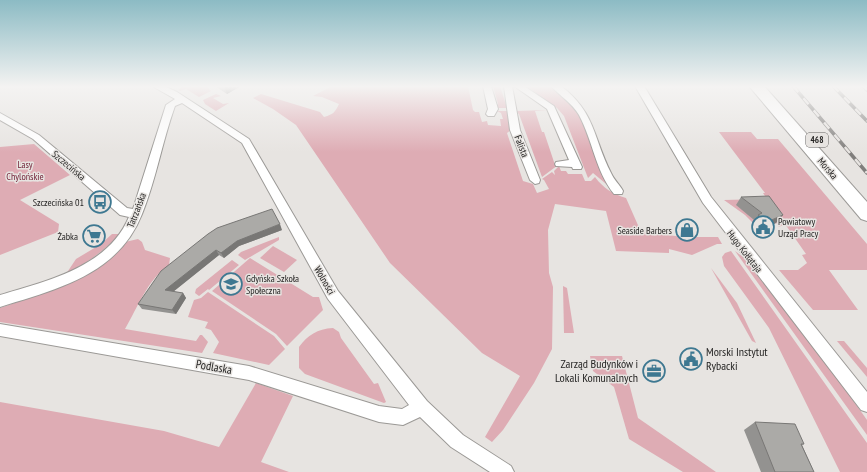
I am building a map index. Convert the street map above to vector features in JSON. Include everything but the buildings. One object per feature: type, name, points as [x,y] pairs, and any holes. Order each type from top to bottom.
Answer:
[{"type":"main road","name":"Morska","points":[[775,108],[867,214]]},
{"type":"main road","name":"Morska","points":[[788,108],[867,194]]},
{"type":"street","name":"Tatrzańska","points":[[0,301],[54,284],[90,266],[121,242],[136,213],[170,108]]},
{"type":"street","name":"Wolności","points":[[196,108],[237,134],[251,147],[333,295],[421,408],[457,440],[505,472]]},
{"type":"street","points":[[491,114],[493,108]]},
{"type":"street","name":"Falista","points":[[512,108],[515,130],[535,180]]},
{"type":"street","points":[[551,108],[576,165],[560,164]]},
{"type":"street","points":[[578,108],[584,116],[596,145],[602,167],[618,191]]},
{"type":"street","name":"Hugo Kołłątaja","points":[[652,108],[707,200],[743,248],[867,404]]},
{"type":"street","name":"Szczecińska","points":[[0,116],[36,137],[124,212],[136,213]]},
{"type":"street","name":"Podlaska","points":[[0,330],[249,373],[379,414],[402,416],[421,408]]},
{"type":"green space","points":[[211,108],[221,108],[216,111]]},
{"type":"green space","points":[[271,108],[307,108],[320,112],[324,117],[330,115],[336,109],[473,108],[475,112],[479,112],[482,122],[487,121],[488,125],[501,126],[500,119],[503,119],[501,113],[497,111],[509,111],[511,130],[507,133],[523,181],[533,184],[537,193],[549,189],[542,179],[552,172],[555,175],[554,171],[559,166],[561,171],[566,171],[568,174],[582,174],[585,181],[591,181],[595,177],[609,190],[626,198],[641,232],[684,237],[718,237],[722,244],[717,244],[692,255],[669,249],[669,253],[616,251],[606,211],[555,204],[548,230],[549,273],[553,287],[552,349],[534,383],[503,430],[492,442],[485,437],[520,376],[482,353],[390,263],[296,125]]},
{"type":"green space","points":[[557,108],[575,108],[581,117],[611,188],[593,173],[588,178],[564,116]]},
{"type":"green space","points":[[548,110],[535,111],[555,165],[558,165],[542,177],[519,114],[515,111]]},
{"type":"green space","points":[[719,132],[751,132],[757,139],[778,139],[867,244],[867,270],[829,270],[858,310],[813,310],[779,270],[798,270],[807,263],[802,255],[806,254],[785,224],[779,227],[763,204],[737,205],[756,221],[752,222],[724,200],[767,199],[763,193],[765,193]]},
{"type":"green space","name":"Lasy Chylońskie","points":[[34,144],[70,175],[20,200],[59,224],[58,232],[0,255],[0,147]]},
{"type":"green space","points":[[112,234],[120,234],[95,256],[66,274],[76,259],[101,244]]},
{"type":"green space","points":[[279,237],[279,240],[245,260],[238,255],[241,252]]},
{"type":"green space","points":[[138,239],[142,242],[145,250],[170,258],[169,265],[161,271],[149,286],[125,329],[196,341],[200,335],[202,335],[208,342],[202,353],[0,322],[0,308],[63,286],[89,272],[115,254],[125,242]]},
{"type":"green space","points":[[273,246],[297,260],[284,272],[260,258]]},
{"type":"green space","points":[[731,251],[867,443],[867,472],[840,472],[769,328],[724,266],[722,257],[725,253]]},
{"type":"green space","points":[[735,251],[743,257],[828,365],[867,420],[867,435]]},
{"type":"green space","points":[[250,258],[313,297],[319,297],[323,310],[287,346],[276,334],[212,291]]},
{"type":"green space","points":[[232,260],[239,265],[209,290],[208,289],[199,296],[195,293],[196,289]]},
{"type":"green space","points":[[711,268],[737,303],[756,343],[752,341]]},
{"type":"green space","points":[[563,286],[567,288],[574,333],[564,333]]},
{"type":"green space","points":[[208,292],[274,336],[285,349],[269,365],[213,353],[219,342],[211,330],[205,328],[208,322],[188,317],[194,300],[201,298]]},
{"type":"green space","points":[[333,328],[339,332],[341,338],[374,384],[378,383],[386,402],[384,403],[305,374],[299,368],[299,347],[302,343],[313,333]]},
{"type":"green space","points":[[837,341],[844,341],[867,368],[867,377]]},
{"type":"green space","points":[[590,356],[622,356],[638,418],[716,472],[683,472],[629,439],[614,387],[593,371]]},
{"type":"green space","points":[[256,383],[293,396],[261,462],[289,472],[0,472],[0,402],[164,431],[219,447]]},
{"type":"railway","points":[[812,108],[867,173]]},
{"type":"railway","points":[[854,108],[867,121]]},
{"type":"place","name":"Szczecińska 01","points":[[100,202]]},
{"type":"place","name":"Powiatowy Urząd Pracy","points":[[763,227]]},
{"type":"place","name":"Seaside Barbers","points":[[687,230]]},
{"type":"place","name":"Żabka","points":[[94,236]]},
{"type":"place","name":"Gdyńska Szkoła Społeczna","points":[[231,284]]},
{"type":"place","name":"Morski Instytut Rybacki","points":[[691,359]]},
{"type":"place","name":"Zarząd Budynków i Lokali Komunalnych","points":[[654,371]]}]
